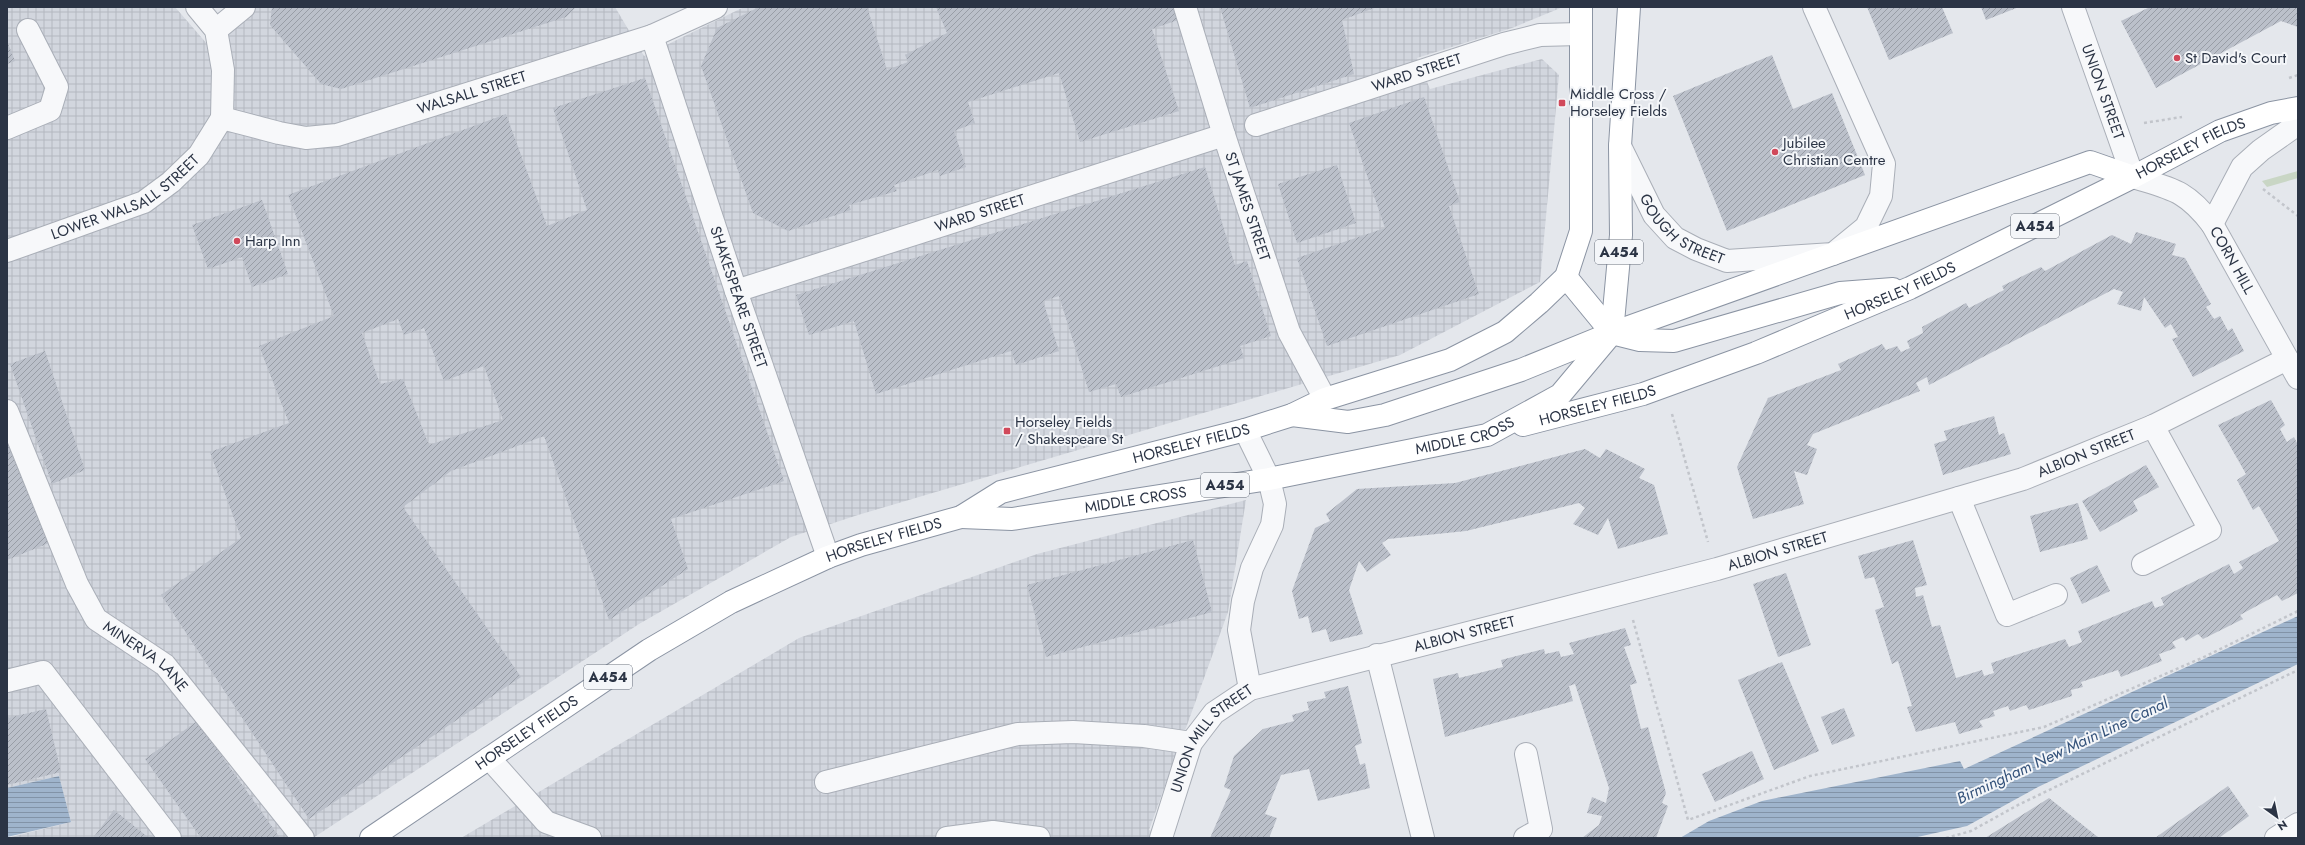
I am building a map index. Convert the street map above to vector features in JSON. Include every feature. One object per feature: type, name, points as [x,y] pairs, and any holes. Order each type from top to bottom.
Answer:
[{"type":"highway","name":"A454","points":[[1566,277],[1581,231],[1581,7]]},
{"type":"highway","name":"A454","points":[[1612,333],[1621,235],[1620,146],[1629,7]]},
{"type":"highway","name":"HORSELEY FIELDS","points":[[1487,434],[1665,387],[1756,353],[1910,288],[2133,177],[2220,130],[2272,113],[2298,108]]},
{"type":"highway","points":[[1292,415],[1348,422],[1385,415],[1521,370],[1612,333],[2090,162],[2133,177]]},
{"type":"highway","points":[[1566,277],[1612,333],[1640,340],[1674,341],[1840,293],[1910,288]]},
{"type":"highway","name":"HORSELEY FIELDS","points":[[371,838],[649,650],[732,602],[828,557],[861,545],[961,517],[1001,492],[1245,430],[1292,415],[1325,399],[1450,360],[1504,332],[1539,303],[1566,277]]},
{"type":"highway","name":"MIDDLE CROSS","points":[[961,517],[1012,519],[1269,479],[1487,434],[1560,395],[1612,333]]},
{"type":"street","points":[[197,7],[216,30],[223,70],[222,118]]},
{"type":"street","points":[[216,30],[244,7]]},
{"type":"street","name":"WALSALL STREET","points":[[222,118],[279,134],[299,137],[337,135],[652,36],[716,7]]},
{"type":"street","name":"ST JAMES STREET","points":[[1185,7],[1224,135],[1289,332],[1325,399]]},
{"type":"street","points":[[1814,7],[1884,164],[1881,196],[1866,227],[1833,254]]},
{"type":"street","name":"UNION STREET","points":[[2072,7],[2133,177]]},
{"type":"street","points":[[7,128],[50,110],[57,87],[28,30]]},
{"type":"street","name":"WARD STREET","points":[[1256,125],[1504,44],[1540,35],[1580,34]]},
{"type":"street","name":"SHAKESPEARE STREET","points":[[652,36],[736,291],[828,557]]},
{"type":"street","name":"LOWER WALSALL STREET","points":[[7,250],[144,202],[171,182],[199,155],[222,118]]},
{"type":"street","points":[[2212,224],[2242,167],[2260,150],[2298,124]]},
{"type":"street","name":"WARD STREET","points":[[736,291],[1224,135]]},
{"type":"street","name":"GOUGH STREET","points":[[1620,146],[1654,215],[1675,238],[1696,249],[1727,261],[1833,254]]},
{"type":"street","name":"CORN HILL","points":[[2133,177],[2180,192],[2200,209],[2212,224],[2298,378]]},
{"type":"street","name":"ALBION STREET","points":[[1250,689],[1625,591],[1717,569],[2023,479],[2153,426],[2287,359]]},
{"type":"street","name":"MINERVA LANE","points":[[7,411],[77,584],[96,619],[165,665],[303,838]]},
{"type":"street","points":[[2143,564],[2210,530],[2153,426]]},
{"type":"street","name":"UNION MILL STREET","points":[[1161,838],[1191,743],[1214,713],[1250,689],[1239,630],[1243,601],[1252,568],[1272,525],[1275,504],[1269,479],[1245,430]]},
{"type":"street","points":[[1959,498],[2007,615],[2056,595]]},
{"type":"street","points":[[1377,655],[1423,838]]},
{"type":"street","points":[[7,681],[43,672],[170,838]]},
{"type":"street","points":[[826,782],[1018,734],[1081,732],[1144,736],[1191,743]]},
{"type":"street","points":[[1525,838],[1541,829],[1526,754]]},
{"type":"street","points":[[489,758],[546,822],[590,838]]},
{"type":"street","points":[[2276,838],[2298,824]]},
{"type":"street","points":[[947,838],[993,832],[1039,838]]},
{"type":"path","points":[[2115,128],[2183,117]]},
{"type":"path","points":[[2262,187],[2298,216]]},
{"type":"path","points":[[1665,387],[1717,569]]},
{"type":"path","points":[[1625,591],[1688,820],[1810,776],[2044,727],[2204,657],[2298,611]]},
{"type":"path","points":[[1946,838],[1971,831],[2018,804],[2298,670]]},
{"type":"shaded area","points":[[7,7],[175,7],[208,45],[256,7],[615,7],[644,56],[744,7],[1563,7],[1512,28],[1417,58],[1430,89],[1542,59],[1559,75],[1540,282],[1400,355],[858,515],[791,537],[639,624],[313,838],[7,838],[71,822],[59,776],[7,788]]},
{"type":"shaded area","points":[[1246,500],[1228,612],[1149,830],[1169,838],[461,838],[799,638],[1037,554]]},
{"type":"green space","points":[[2298,171],[2298,178],[2267,187],[2262,181]]},
{"type":"water","name":"Birmingham New Main Line Canal","points":[[2298,616],[2298,664],[2038,787],[1967,826],[1913,838],[1680,838],[1709,821],[1762,801],[1960,761],[1964,769]]},
{"type":"water","points":[[59,776],[71,822],[7,837],[7,788]]},
{"type":"building","points":[[272,7],[576,7],[566,17],[341,89],[321,84],[270,25]]},
{"type":"building","points":[[759,7],[867,7],[887,70],[908,62],[905,55],[947,33],[936,7],[1174,7],[1178,20],[1152,29],[1179,111],[1080,142],[1059,73],[968,102],[975,123],[954,131],[966,167],[940,176],[938,170],[894,185],[897,191],[849,205],[851,210],[788,231],[753,213],[701,66],[717,28]]},
{"type":"building","points":[[1220,7],[1377,7],[1342,20],[1354,74],[1250,108]]},
{"type":"building","points":[[1867,7],[1942,7],[1953,33],[1889,60]]},
{"type":"building","points":[[1981,7],[2019,7],[1986,20]]},
{"type":"building","name":"St David's Court","points":[[2150,7],[2298,7],[2298,27],[2281,21],[2156,88],[2121,21]]},
{"type":"building","points":[[7,41],[15,61],[7,64]]},
{"type":"building","name":"Jubilee Christian Centre","points":[[1772,55],[1793,109],[1832,93],[1865,175],[1727,231],[1673,96]]},
{"type":"building","points":[[645,78],[784,481],[671,519],[688,569],[609,620],[544,436],[451,471],[403,507],[521,677],[309,819],[161,595],[241,538],[210,452],[289,423],[259,346],[334,316],[288,195],[506,114],[547,226],[587,210],[553,108]],"holes":[[[398,319],[404,335],[424,328],[444,381],[484,366],[503,420],[429,445],[403,379],[380,384],[362,333]]]},
{"type":"building","points":[[1424,97],[1460,202],[1449,206],[1479,294],[1327,346],[1297,258],[1385,228],[1349,123]]},
{"type":"building","points":[[1337,165],[1356,223],[1297,243],[1278,184]]},
{"type":"building","points":[[1205,167],[1235,265],[1247,261],[1271,336],[1240,346],[1244,358],[1121,397],[1116,384],[1089,392],[1059,296],[1043,301],[1059,351],[1016,365],[1011,351],[876,394],[854,321],[809,335],[796,295]]},
{"type":"building","name":"Harp Inn","points":[[262,200],[288,274],[252,287],[242,257],[208,269],[192,225]]},
{"type":"building","points":[[2136,232],[2176,244],[2172,255],[2185,258],[2211,304],[2206,307],[2214,319],[2220,316],[2228,331],[2232,328],[2244,351],[2193,377],[2172,339],[2178,337],[2171,324],[2165,328],[2144,297],[2141,311],[2117,304],[2123,292],[2114,289],[1929,385],[1927,377],[1916,383],[1920,391],[1813,434],[1807,445],[1817,449],[1807,475],[1794,471],[1804,504],[1753,519],[1737,467],[1768,398],[1841,370],[1838,364],[1882,344],[1886,350],[1897,346],[1901,352],[1910,348],[1907,341],[1923,333],[1922,327],[1966,303],[1969,308],[2004,290],[2002,286],[2041,267],[2045,271],[2112,235],[2131,244]]},
{"type":"building","points":[[45,351],[85,470],[52,484],[10,364]]},
{"type":"building","points":[[2271,400],[2285,425],[2280,429],[2287,442],[2294,437],[2298,445],[2298,593],[2282,601],[2277,595],[2240,615],[2243,619],[2203,639],[2198,634],[2186,641],[2183,637],[2172,642],[2176,648],[2159,654],[2162,661],[2121,677],[2118,670],[2081,682],[2083,687],[2071,690],[2072,696],[2029,710],[2026,705],[2010,711],[2008,706],[1993,711],[1995,716],[1979,721],[1983,727],[1959,734],[1955,722],[1916,732],[1907,707],[1912,706],[1898,661],[1892,664],[1875,610],[1884,607],[1874,577],[1865,579],[1858,556],[1913,540],[1927,585],[1915,588],[1916,597],[1923,595],[1932,627],[1940,625],[1956,678],[1982,670],[1984,676],[1994,673],[1991,663],[2065,639],[2069,647],[2082,642],[2078,631],[2152,601],[2155,608],[2164,605],[2161,598],[2229,564],[2234,574],[2243,568],[2239,562],[2279,541],[2259,506],[2253,510],[2237,480],[2246,474],[2218,425]]},
{"type":"building","points":[[1994,416],[1999,435],[2004,433],[2011,454],[1943,475],[1934,444],[1947,440],[1944,431]]},
{"type":"building","points":[[7,443],[49,543],[7,560]]},
{"type":"building","points":[[1585,449],[1600,458],[1606,449],[1645,469],[1639,478],[1654,485],[1668,534],[1618,549],[1608,518],[1598,535],[1573,524],[1585,508],[1579,503],[1466,531],[1388,539],[1382,543],[1391,555],[1367,572],[1359,561],[1349,590],[1363,634],[1330,642],[1326,629],[1312,633],[1308,616],[1299,619],[1292,591],[1315,528],[1330,521],[1326,514],[1357,489],[1455,483]]},
{"type":"building","points":[[2146,465],[2159,487],[2133,501],[2138,511],[2100,532],[2082,501]]},
{"type":"building","points":[[2078,503],[2088,539],[2040,552],[2030,516]]},
{"type":"building","points":[[1193,540],[1212,612],[1046,657],[1027,585]]},
{"type":"building","points":[[2097,565],[2110,591],[2082,604],[2070,578]]},
{"type":"building","points":[[1786,573],[1811,645],[1778,657],[1753,584]]},
{"type":"building","points":[[1625,628],[1631,645],[1624,647],[1637,683],[1630,685],[1641,729],[1648,727],[1666,793],[1662,803],[1668,806],[1656,838],[1582,838],[1599,825],[1602,816],[1587,813],[1592,797],[1606,803],[1609,788],[1575,684],[1569,686],[1573,701],[1445,737],[1433,679],[1458,673],[1459,678],[1503,667],[1501,660],[1544,649],[1545,654],[1559,651],[1561,657],[1574,654],[1569,643]]},
{"type":"building","points":[[1782,662],[1819,751],[1774,770],[1738,680]]},
{"type":"building","points":[[1348,686],[1362,743],[1355,746],[1360,765],[1365,763],[1370,788],[1318,801],[1309,769],[1281,775],[1265,814],[1277,818],[1269,838],[1210,838],[1231,790],[1224,787],[1234,756],[1263,729],[1294,721],[1292,715],[1309,710],[1307,702],[1326,698],[1324,692]]},
{"type":"building","points":[[1844,708],[1855,736],[1832,745],[1821,717]]},
{"type":"building","points":[[46,709],[61,772],[7,785],[7,718]]},
{"type":"building","points":[[197,721],[280,838],[201,838],[145,759]]},
{"type":"building","points":[[1752,751],[1764,779],[1715,802],[1702,774]]},
{"type":"building","points":[[2228,786],[2249,816],[2219,838],[2155,838]]},
{"type":"building","points":[[2049,798],[2099,838],[1985,838]]},
{"type":"building","points":[[114,810],[149,838],[93,838]]},
{"type":"place","name":"St David's Court","points":[[2177,58]]},
{"type":"place","name":"Middle Cross / Horseley Fields","points":[[1562,103]]},
{"type":"place","name":"Jubilee Christian Centre","points":[[1775,152]]},
{"type":"place","name":"Harp Inn","points":[[237,241]]},
{"type":"place","name":"Horseley Fields / Shakespeare St","points":[[1007,431]]}]
